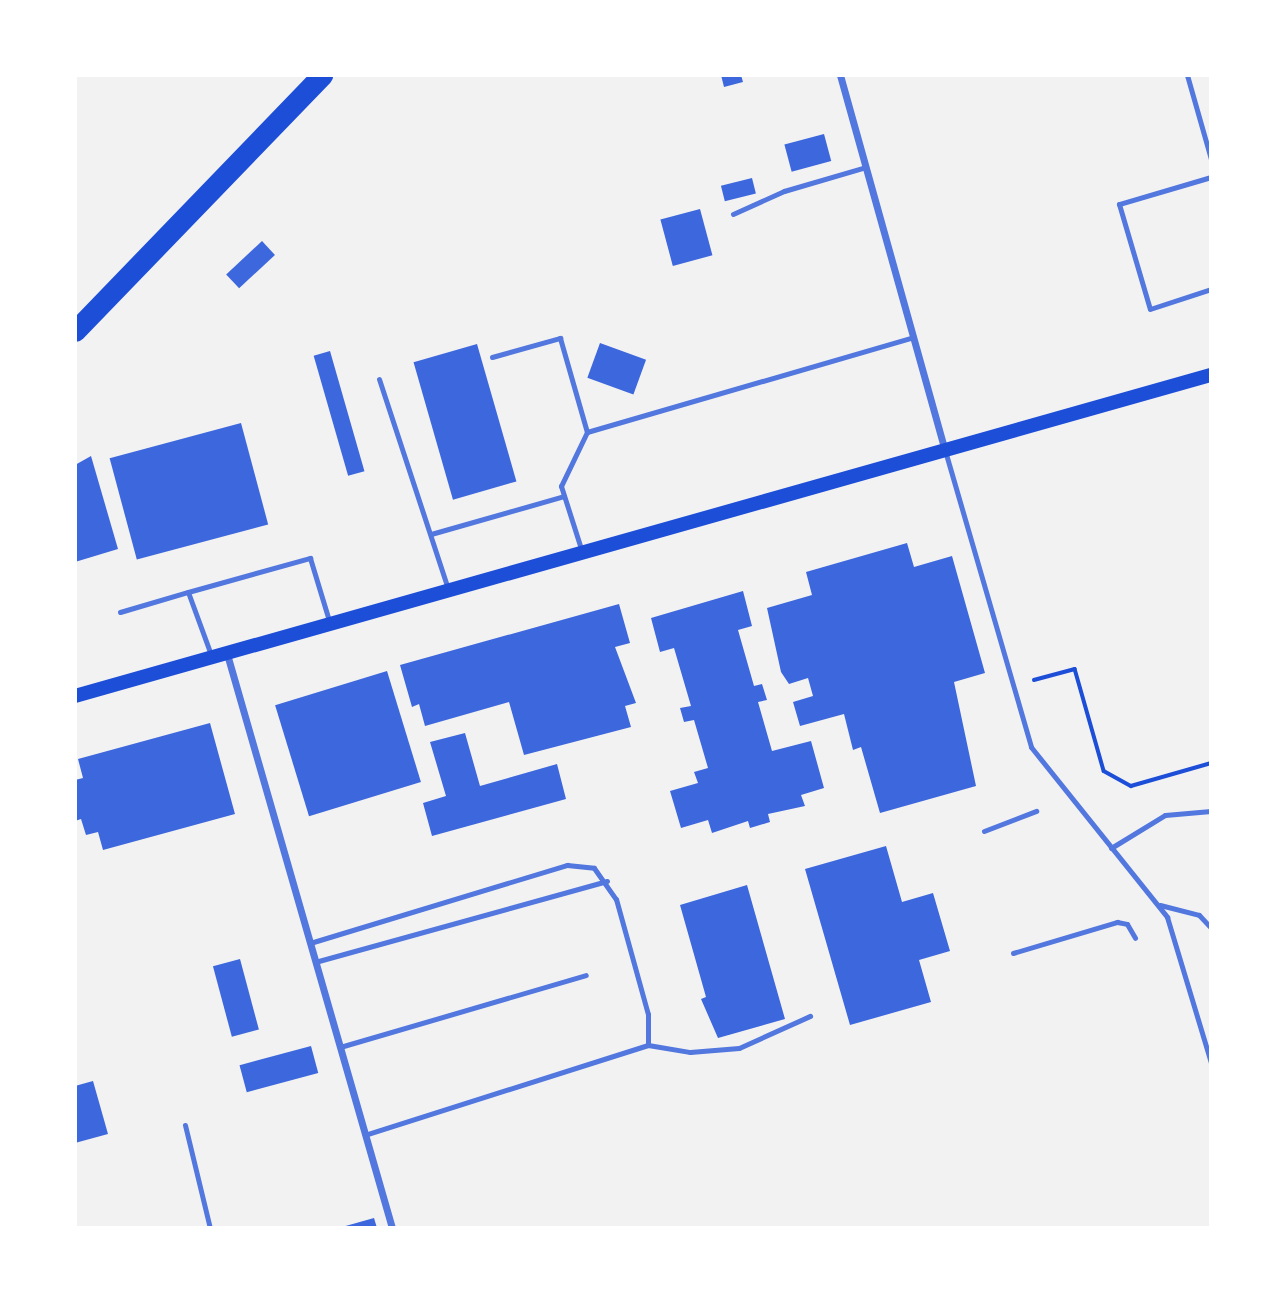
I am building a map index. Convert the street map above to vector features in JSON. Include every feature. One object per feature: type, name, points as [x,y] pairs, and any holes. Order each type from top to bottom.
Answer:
[{"type":"highway","points":[[75,331],[322,75]]},
{"type":"main road","points":[[75,696],[946,454],[1211,375]]},
{"type":"street","points":[[840,75],[946,454]]},
{"type":"street","points":[[227,654],[392,1228]]},
{"type":"lane","points":[[1187,75],[1211,159]]},
{"type":"lane","points":[[733,214],[784,191],[866,167]]},
{"type":"lane","points":[[1211,177],[1119,204],[1150,309],[1211,289]]},
{"type":"lane","points":[[587,432],[913,337]]},
{"type":"lane","points":[[492,357],[560,338],[587,432],[561,486],[583,555]]},
{"type":"lane","points":[[379,379],[422,523],[431,534],[449,592]]},
{"type":"lane","points":[[946,454],[1031,747],[1160,905],[1211,1063]]},
{"type":"lane","points":[[431,534],[564,496]]},
{"type":"lane","points":[[120,612],[310,558],[330,625]]},
{"type":"lane","points":[[188,592],[212,658]]},
{"type":"lane","points":[[984,831],[1036,811]]},
{"type":"lane","points":[[1111,848],[1165,815],[1210,812]]},
{"type":"lane","points":[[310,943],[556,867],[587,866],[607,881],[648,1014],[648,1045]]},
{"type":"lane","points":[[315,962],[607,881]]},
{"type":"lane","points":[[1160,905],[1199,915],[1211,928]]},
{"type":"lane","points":[[1013,953],[1117,922],[1127,924],[1135,938]]},
{"type":"lane","points":[[340,1047],[586,975]]},
{"type":"lane","points":[[365,1135],[648,1045],[690,1052],[739,1048],[810,1016]]},
{"type":"lane","points":[[186,1125],[210,1228]]},
{"type":"path","points":[[1034,681],[1075,669],[1104,771],[1131,786],[1211,763]]},
{"type":"building","points":[[721,75],[741,75],[743,82],[724,87]]},
{"type":"building","points":[[824,134],[831,161],[792,172],[784,145]]},
{"type":"building","points":[[752,178],[756,194],[725,201],[721,186]]},
{"type":"building","points":[[700,209],[712,255],[673,266],[660,220]]},
{"type":"building","points":[[262,241],[275,255],[239,288],[226,274]]},
{"type":"building","points":[[600,343],[646,360],[633,395],[587,378]]},
{"type":"building","points":[[477,344],[516,481],[453,500],[414,362]]},
{"type":"building","points":[[330,351],[364,471],[348,476],[314,356]]},
{"type":"building","points":[[241,423],[268,524],[137,560],[110,458]]},
{"type":"building","points":[[91,456],[118,549],[75,562],[75,465]]},
{"type":"building","points":[[907,543],[914,567],[952,556],[985,673],[954,682],[976,786],[880,813],[861,747],[853,750],[844,714],[800,726],[793,702],[813,696],[808,678],[789,684],[781,672],[767,608],[812,595],[806,572]]},
{"type":"building","points":[[743,591],[752,626],[738,630],[754,686],[762,684],[767,700],[758,702],[772,751],[811,741],[824,788],[801,795],[805,806],[768,814],[770,822],[750,828],[748,821],[712,833],[708,820],[681,828],[670,791],[698,783],[694,772],[708,768],[694,720],[684,722],[680,708],[691,706],[674,648],[660,652],[651,618]]},
{"type":"building","points":[[619,604],[630,643],[615,647],[636,703],[625,706],[631,727],[524,755],[509,702],[425,726],[419,704],[412,707],[400,665]]},
{"type":"building","points":[[387,671],[421,782],[309,816],[275,705]]},
{"type":"building","points":[[210,723],[235,814],[103,850],[98,832],[86,835],[81,819],[75,821],[75,780],[83,778],[78,759]]},
{"type":"building","points":[[465,733],[480,786],[557,764],[566,799],[432,836],[423,803],[446,796],[430,742]]},
{"type":"building","points":[[886,846],[902,902],[933,893],[950,951],[919,960],[931,1002],[850,1025],[805,869]]},
{"type":"building","points":[[747,885],[785,1019],[718,1038],[701,999],[706,997],[680,905]]},
{"type":"building","points":[[240,959],[259,1030],[232,1037],[213,966]]},
{"type":"building","points":[[311,1046],[318,1073],[247,1092],[240,1065]]},
{"type":"building","points":[[93,1081],[108,1134],[75,1143],[75,1086]]},
{"type":"building","points":[[374,1218],[377,1228],[342,1228],[342,1227]]}]
